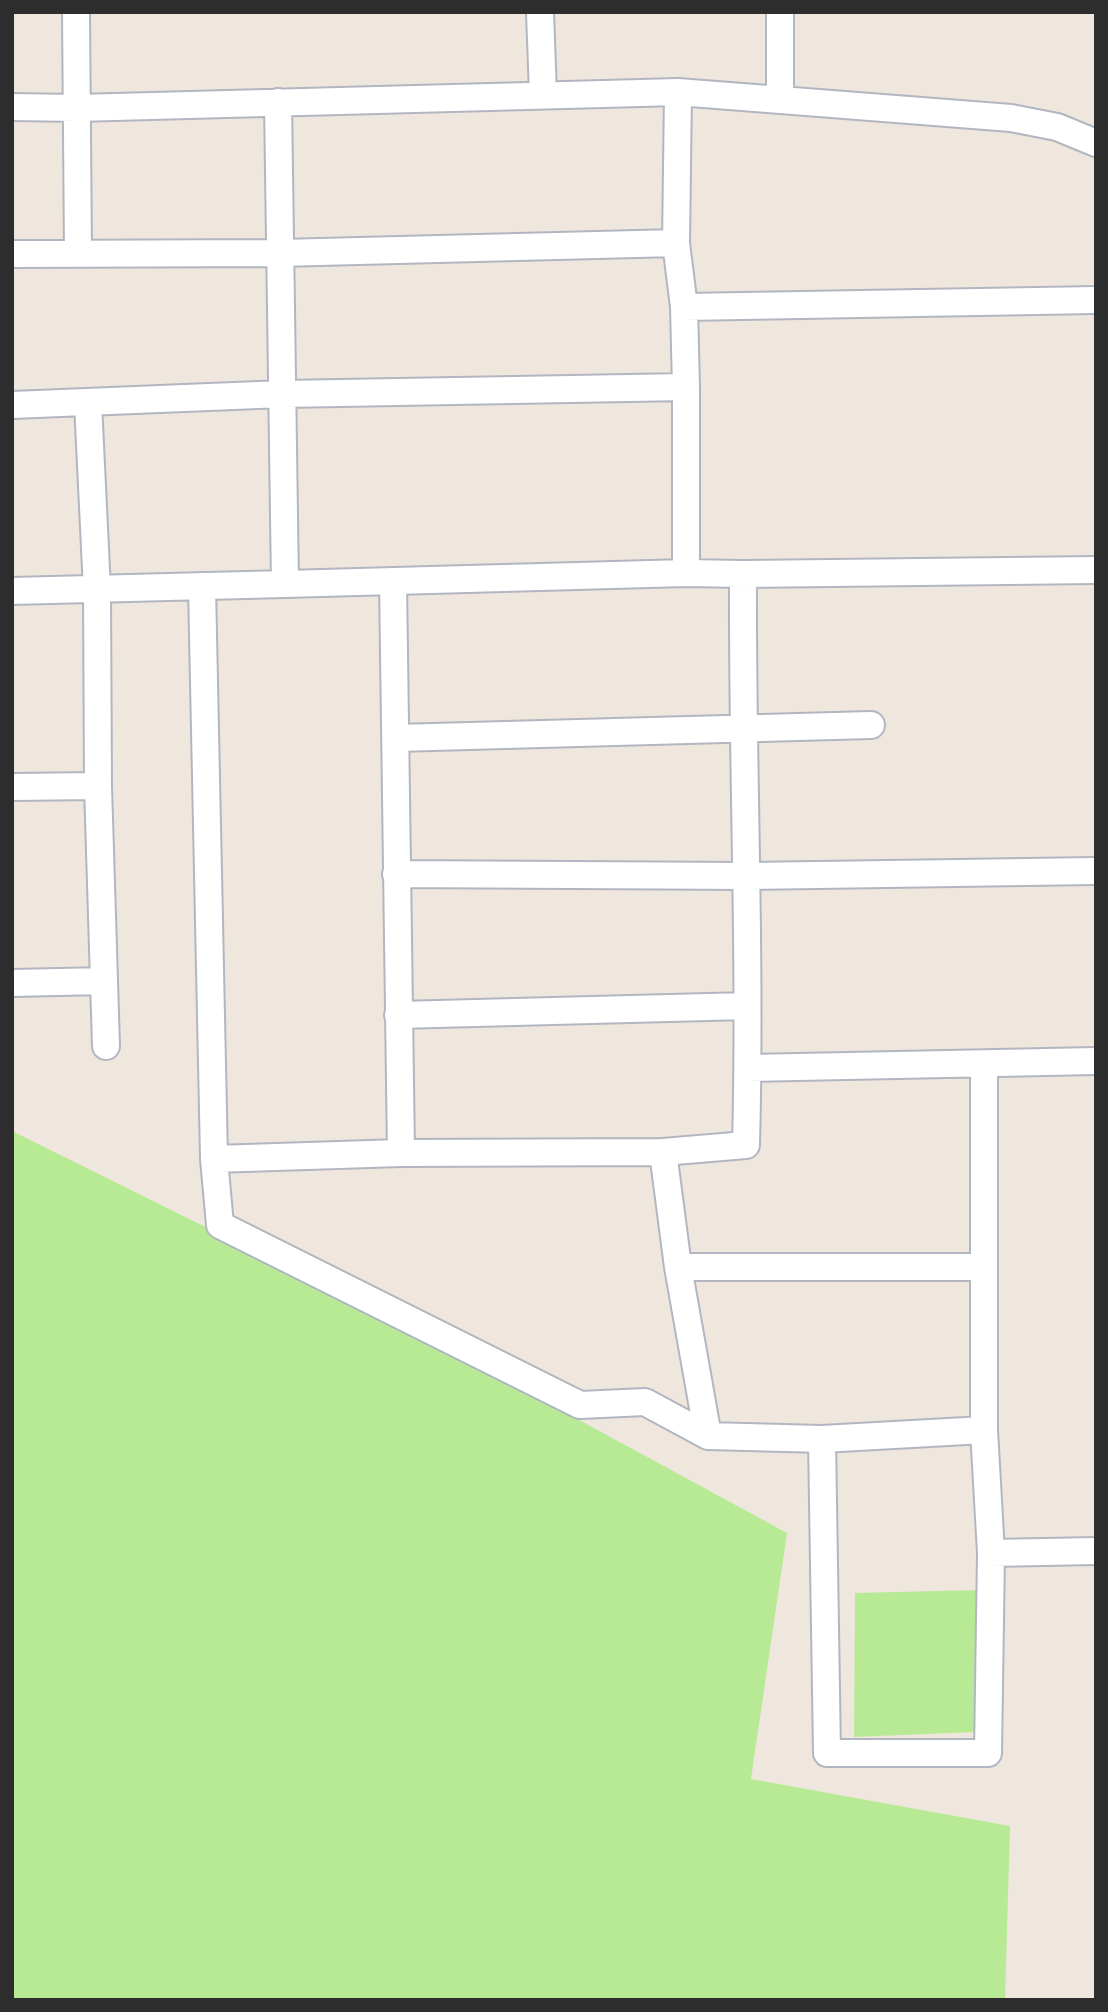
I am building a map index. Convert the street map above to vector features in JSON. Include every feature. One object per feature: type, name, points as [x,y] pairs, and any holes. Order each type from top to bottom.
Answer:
[{"type":"street","points":[[76,12],[78,253]]},
{"type":"street","points":[[540,12],[543,95]]},
{"type":"street","points":[[780,12],[780,98]]},
{"type":"street","points":[[12,107],[77,108],[678,92],[1011,118],[1056,127],[1096,143]]},
{"type":"street","points":[[678,92],[676,243],[684,307],[686,573]]},
{"type":"street","points":[[278,102],[285,584]]},
{"type":"street","points":[[12,254],[280,253],[676,243]]},
{"type":"street","points":[[684,307],[1096,300]]},
{"type":"street","points":[[12,405],[283,394],[686,387]]},
{"type":"street","points":[[88,403],[97,590],[98,786],[106,1046]]},
{"type":"street","points":[[12,591],[686,573],[1096,570]]},
{"type":"street","points":[[214,1159],[401,1153],[663,1152],[746,1145],[747,876],[742,729],[743,574]]},
{"type":"street","points":[[393,581],[401,1153]]},
{"type":"street","points":[[202,586],[214,1159],[220,1225],[580,1405],[645,1402],[708,1436],[822,1439],[984,1430]]},
{"type":"street","points":[[396,738],[871,725]]},
{"type":"street","points":[[12,787],[98,786]]},
{"type":"street","points":[[396,874],[747,876],[1096,871]]},
{"type":"street","points":[[12,983],[104,981]]},
{"type":"street","points":[[398,1015],[747,1006]]},
{"type":"street","points":[[748,1068],[1096,1061]]},
{"type":"street","points":[[822,1439],[827,1753],[988,1753],[991,1553],[984,1430],[984,1064]]},
{"type":"street","points":[[663,1152],[678,1267],[708,1436]]},
{"type":"street","points":[[678,1267],[983,1267]]},
{"type":"street","points":[[991,1553],[1096,1551]]},
{"type":"green space","points":[[12,1131],[421,1334],[787,1533],[751,1779],[1010,1826],[1005,2000],[12,2000]]},
{"type":"green space","points":[[978,1590],[976,1732],[854,1737],[855,1593]]}]
